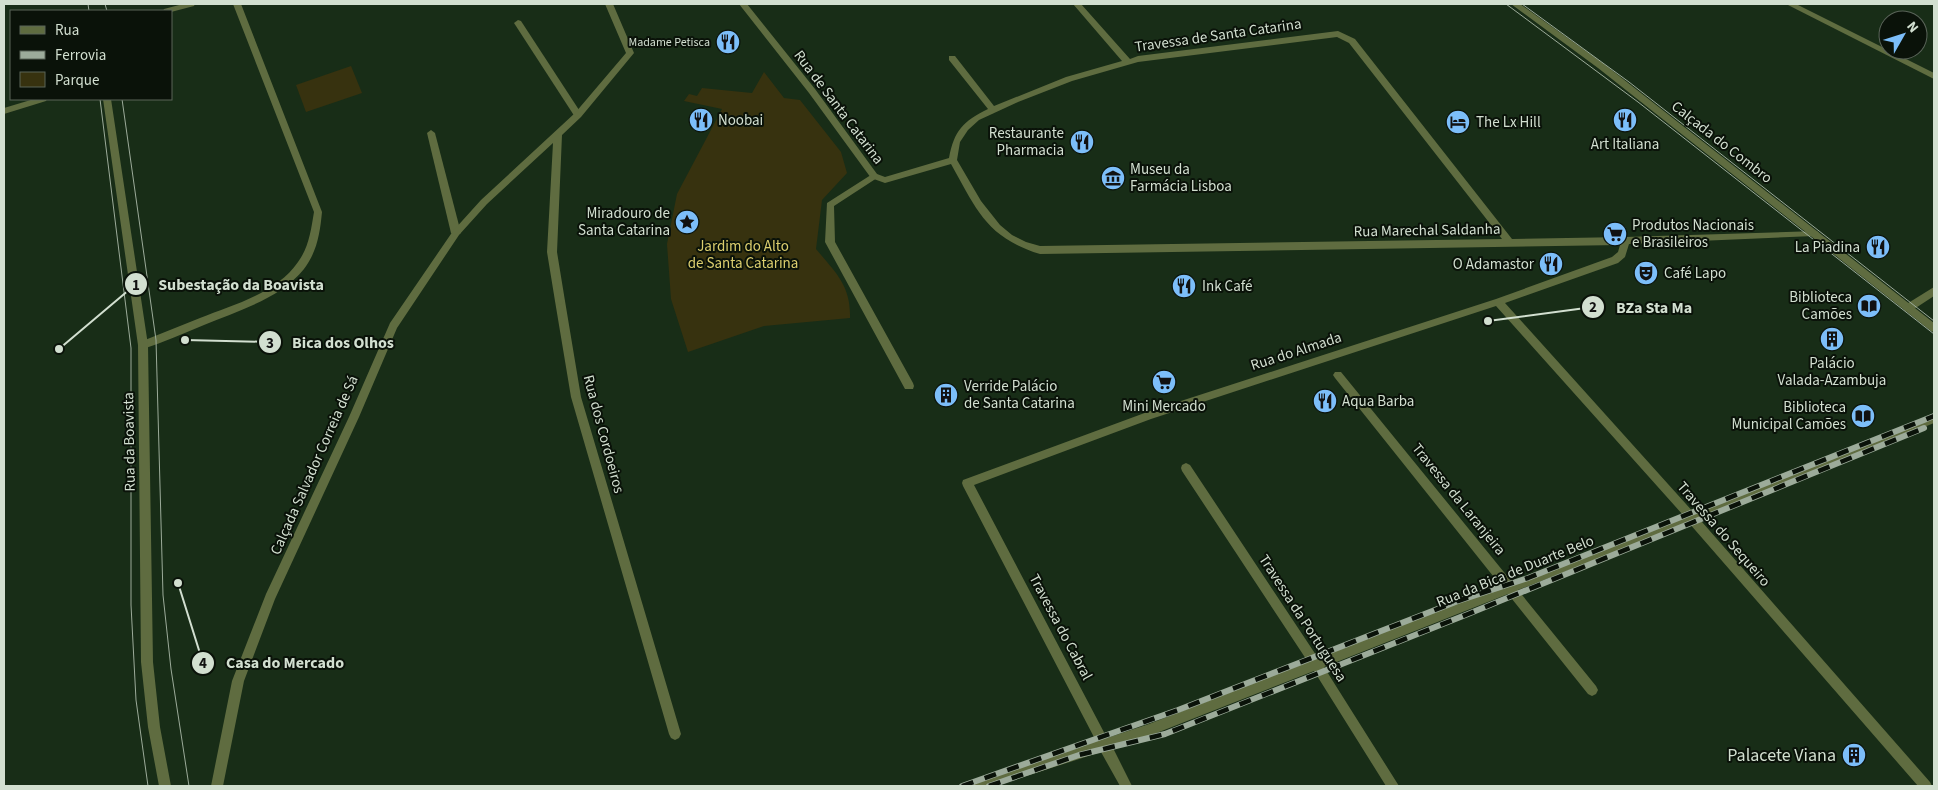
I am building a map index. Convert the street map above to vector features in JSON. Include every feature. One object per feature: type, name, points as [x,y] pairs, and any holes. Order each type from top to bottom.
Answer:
[{"type":"street","points":[[170,10],[191,4]]},
{"type":"street","points":[[143,345],[263,297],[282,286],[304,263],[318,232],[318,212],[237,4]]},
{"type":"street","name":"Calçada Salvador Correia de Sá","points":[[217,786],[238,681],[270,598],[354,417],[393,326],[456,233],[484,202],[578,115],[630,53],[609,4]]},
{"type":"street","name":"Rua de Santa Catarina","points":[[743,4],[812,91],[874,176],[885,180],[953,160]]},
{"type":"street","points":[[1077,4],[1128,62]]},
{"type":"street","name":"Calçada do Combro","points":[[1515,4],[1601,66],[1934,328]]},
{"type":"street","points":[[1790,4],[1934,76]]},
{"type":"street","points":[[518,23],[578,115]]},
{"type":"street","name":"Travessa de Santa Catarina","points":[[953,160],[956,142],[965,128],[976,118],[992,109],[1043,88],[1128,62],[1331,34],[1344,36],[1358,49],[1509,242]]},
{"type":"street","points":[[952,58],[992,109]]},
{"type":"street","points":[[4,110],[40,100]]},
{"type":"street","name":"Rua da Boavista","points":[[107,100],[143,345],[147,662],[154,727],[165,786]]},
{"type":"street","points":[[431,133],[456,233]]},
{"type":"street","name":"Rua dos Cordoeiros","points":[[558,133],[552,252],[576,397],[676,734]]},
{"type":"street","name":"Rua Marechal Saldanha","points":[[953,160],[992,225],[1013,241],[1040,250],[1625,241],[1814,233]]},
{"type":"street","points":[[874,176],[830,205],[830,242],[909,386]]},
{"type":"street","name":"Rua do Almada","points":[[967,483],[1150,415],[1498,302],[1615,260],[1622,254],[1625,241]]},
{"type":"street","points":[[1908,308],[1934,291]]},
{"type":"street","name":"Travessa do Sequeiro","points":[[1498,302],[1926,786]]},
{"type":"street","name":"Travessa da Laranjeira","points":[[1338,375],[1592,690]]},
{"type":"street","name":"Rua da Bica de Duarte Belo","points":[[977,786],[1104,743],[1149,730],[1512,589],[1934,420]]},
{"type":"street","name":"Travessa da Portuguesa","points":[[1186,468],[1393,786]]},
{"type":"street","name":"Travessa do Cabral","points":[[967,483],[1126,786]]},
{"type":"green space","points":[[351,66],[362,93],[306,112],[296,85]]},
{"type":"green space","name":"Jardim do Alto de Santa Catarina","points":[[764,72],[784,98],[800,100],[841,152],[847,173],[822,200],[816,249],[835,272],[845,288],[850,307],[850,318],[764,326],[688,352],[671,299],[667,244],[677,194],[722,109],[684,101],[689,94],[697,96],[702,88],[752,93]]},
{"type":"tram line","points":[[88,4],[89,10]]},
{"type":"tram line","points":[[105,4],[107,10]]},
{"type":"tram line","points":[[1506,4],[1638,102],[1934,334]]},
{"type":"tram line","points":[[1522,4],[1629,82],[1934,321]]},
{"type":"tram line","points":[[100,100],[131,348],[131,605],[136,700],[148,786]]},
{"type":"tram line","points":[[122,100],[156,340],[163,595],[171,669],[189,786]]},
{"type":"railway","points":[[962,786],[1178,710],[1458,601],[1528,578],[1934,416]]},
{"type":"railway","points":[[989,786],[1079,755],[1165,734],[1468,614],[1924,428]]},
{"type":"place","name":"Madame Petisca","points":[[728,42]]},
{"type":"place","name":"Noobai","points":[[701,120]]},
{"type":"place","name":"Art Italiana","points":[[1625,120]]},
{"type":"place","name":"The Lx Hill","points":[[1458,122]]},
{"type":"place","name":"Restaurante Pharmacia","points":[[1082,142]]},
{"type":"place","name":"Museu da Farmácia Lisboa","points":[[1113,178]]},
{"type":"place","name":"Miradouro de Santa Catarina","points":[[687,222]]},
{"type":"place","name":"Produtos Nacionais e Brasileiros","points":[[1615,234]]},
{"type":"place","name":"La Piadina","points":[[1878,247]]},
{"type":"place","name":"O Adamastor","points":[[1551,264]]},
{"type":"place","name":"Café Lapo","points":[[1646,273]]},
{"type":"place","name":"Ink Café","points":[[1184,286]]},
{"type":"place","name":"Biblioteca Camões","points":[[1869,306]]},
{"type":"place","name":"BZa Sta Ma","points":[[1488,321]]},
{"type":"place","name":"Palácio Valada-Azambuja","points":[[1832,339]]},
{"type":"place","name":"Bica dos Olhos","points":[[185,340]]},
{"type":"place","name":"Subestação da Boavista","points":[[59,349]]},
{"type":"place","name":"Mini Mercado","points":[[1164,382]]},
{"type":"place","name":"Verride Palácio de Santa Catarina","points":[[946,395]]},
{"type":"place","name":"Aqua Barba","points":[[1325,401]]},
{"type":"place","name":"Biblioteca Municipal Camões","points":[[1863,416]]},
{"type":"place","name":"Casa do Mercado","points":[[178,583]]},
{"type":"place","name":"Palacete Viana","points":[[1854,755]]}]
